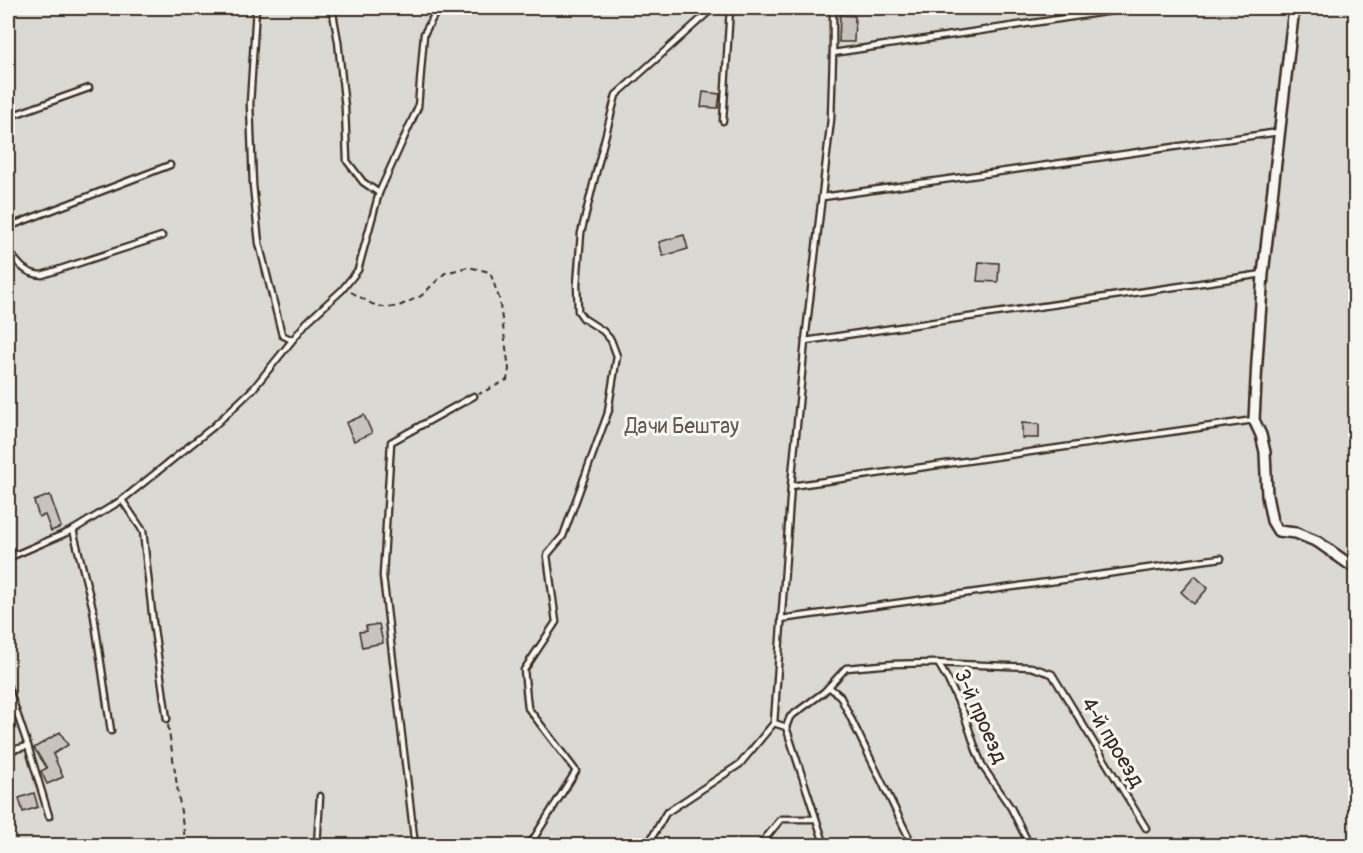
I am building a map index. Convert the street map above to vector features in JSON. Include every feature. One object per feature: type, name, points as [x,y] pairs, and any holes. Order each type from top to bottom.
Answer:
[{"type":"street","points":[[1294,8],[1263,274],[1254,420],[1265,452],[1267,496],[1272,521],[1278,531],[1296,533],[1318,542],[1356,569]]},
{"type":"lane","points":[[256,8],[250,104],[253,186],[259,243],[282,335],[292,340]]},
{"type":"lane","points":[[332,8],[345,108],[347,161],[363,182],[378,193]]},
{"type":"lane","points":[[8,558],[73,531],[122,500],[213,427],[253,390],[307,322],[342,290],[358,270],[378,193],[418,107],[424,34],[438,8]]},
{"type":"lane","points":[[529,846],[576,771],[528,708],[524,670],[556,622],[547,555],[563,536],[609,412],[616,356],[610,340],[603,331],[583,318],[578,311],[577,285],[581,233],[616,95],[713,8]]},
{"type":"lane","points":[[723,121],[730,8]]},
{"type":"lane","points":[[647,846],[666,813],[740,764],[774,723],[791,486],[831,119],[833,8]]},
{"type":"lane","points":[[833,53],[1132,8]]},
{"type":"lane","points":[[8,117],[89,88]]},
{"type":"lane","points":[[823,197],[1279,132]]},
{"type":"lane","points":[[8,227],[170,165]]},
{"type":"lane","points":[[8,250],[23,268],[32,274],[42,275],[162,236]]},
{"type":"lane","points":[[805,341],[1263,274]]},
{"type":"lane","points":[[415,846],[383,576],[391,442],[474,396]]},
{"type":"lane","points":[[791,486],[1254,420]]},
{"type":"lane","points":[[122,500],[143,531],[150,601],[167,719]]},
{"type":"lane","points":[[73,531],[93,609],[111,731]]},
{"type":"lane","points":[[781,619],[1221,558]]},
{"type":"lane","points":[[825,846],[786,727],[790,717],[824,693],[846,668],[938,663]]},
{"type":"lane","name":"4-й проезд","points":[[938,663],[1031,667],[1052,674],[1146,828]]},
{"type":"lane","name":"3-й проезд","points":[[938,663],[964,714],[983,767],[1011,808],[1030,846]]},
{"type":"lane","points":[[8,687],[49,816]]},
{"type":"lane","points":[[829,687],[840,696],[913,846]]},
{"type":"lane","points":[[774,723],[786,727]]},
{"type":"lane","points":[[8,751],[28,746]]},
{"type":"lane","points":[[317,846],[320,796]]},
{"type":"lane","points":[[759,846],[781,819],[815,819]]},
{"type":"path","points":[[342,290],[355,293],[372,304],[387,308],[399,306],[421,296],[445,273],[468,267],[490,272],[499,298],[509,369],[507,380],[474,396]]},
{"type":"path","points":[[167,719],[186,846]]},
{"type":"green space","name":"Дачи Бештау","points":[[8,8],[1355,8],[1355,845],[8,845]]},
{"type":"building","points":[[840,15],[855,16],[854,42],[839,42]]},
{"type":"building","points":[[703,92],[720,94],[718,108],[701,107]]},
{"type":"building","points":[[684,235],[688,249],[663,256],[659,242]]},
{"type":"building","points":[[979,262],[999,263],[998,282],[977,281]]},
{"type":"building","points":[[364,415],[372,433],[354,441],[346,423]]},
{"type":"building","points":[[1022,423],[1039,424],[1039,438],[1022,438]]},
{"type":"building","points":[[50,495],[61,527],[51,531],[45,515],[39,517],[34,501]]},
{"type":"building","points":[[1195,576],[1208,588],[1194,604],[1181,592]]},
{"type":"building","points":[[379,624],[383,643],[362,647],[359,632],[367,631],[366,626]]},
{"type":"building","points":[[60,732],[68,745],[53,754],[63,777],[47,784],[41,771],[47,768],[34,748]]},
{"type":"building","points":[[34,793],[38,807],[23,812],[19,798]]}]
